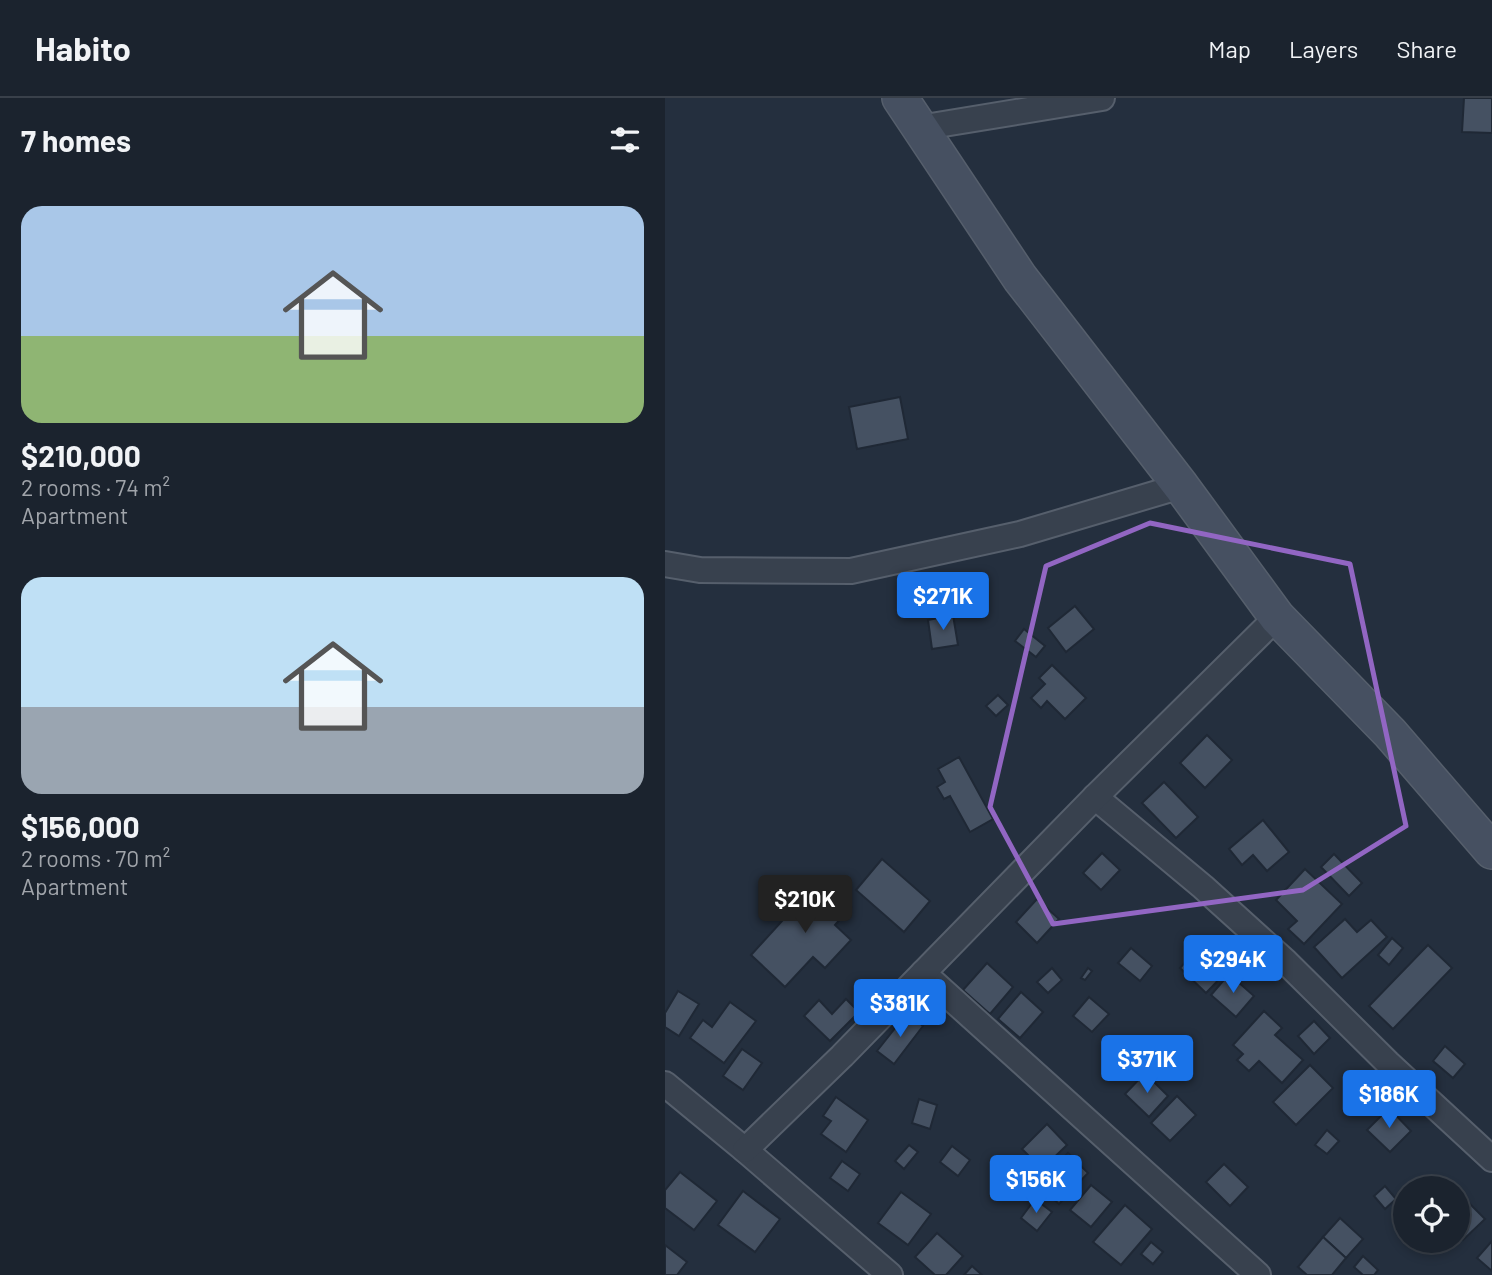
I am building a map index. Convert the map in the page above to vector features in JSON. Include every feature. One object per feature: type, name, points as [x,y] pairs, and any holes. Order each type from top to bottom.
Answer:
[{"type":"main road","points":[[900,98],[1020,278],[1181,486],[1277,617],[1390,733],[1492,851]]},
{"type":"street","points":[[919,128],[1102,98]]},
{"type":"street","points":[[665,564],[701,570],[851,571],[1020,534],[1181,486]]},
{"type":"street","points":[[745,1150],[842,1056],[1095,797],[1277,617]]},
{"type":"street","points":[[1095,797],[1203,887],[1286,962],[1388,1063],[1492,1159]]},
{"type":"street","points":[[923,973],[1258,1275]]},
{"type":"street","points":[[665,1084],[890,1275]]},
{"type":"highlighted area","points":[[1150,523],[1350,564],[1406,826],[1303,890],[1053,924],[990,807],[1046,566]]},
{"type":"building","points":[[1464,98],[1492,98],[1492,133],[1462,132]]},
{"type":"building","points":[[900,397],[908,439],[857,449],[849,407]]},
{"type":"building","points":[[1075,606],[1094,629],[1066,652],[1048,628]]},
{"type":"building","points":[[953,615],[958,645],[932,649],[928,620]]},
{"type":"building","points":[[1024,629],[1045,646],[1036,657],[1015,641]]},
{"type":"building","points":[[1052,665],[1086,698],[1065,719],[1047,701],[1041,708],[1031,698],[1045,684],[1039,678]]},
{"type":"building","points":[[998,695],[1008,705],[996,716],[986,706]]},
{"type":"building","points":[[1207,735],[1232,760],[1205,788],[1180,763]]},
{"type":"building","points":[[959,757],[993,819],[970,832],[950,796],[944,799],[937,787],[945,782],[938,769]]},
{"type":"building","points":[[1164,782],[1198,817],[1176,838],[1142,803]]},
{"type":"building","points":[[1263,820],[1289,852],[1267,871],[1253,855],[1242,865],[1229,849]]},
{"type":"building","points":[[1102,853],[1120,870],[1101,890],[1083,873]]},
{"type":"building","points":[[1334,854],[1362,883],[1349,896],[1321,867]]},
{"type":"building","points":[[882,859],[930,901],[904,932],[856,890]]},
{"type":"building","points":[[1305,869],[1342,904],[1304,944],[1288,929],[1297,921],[1276,900]]},
{"type":"building","points":[[821,878],[851,907],[835,925],[851,940],[825,968],[813,957],[785,987],[751,955]]},
{"type":"building","points":[[1037,899],[1059,919],[1037,943],[1016,922]]},
{"type":"building","points":[[1345,919],[1357,932],[1371,920],[1387,937],[1342,978],[1314,947]]},
{"type":"building","points":[[1392,938],[1403,948],[1389,965],[1378,955]]},
{"type":"building","points":[[1201,944],[1228,970],[1206,993],[1180,968]]},
{"type":"building","points":[[1428,945],[1452,968],[1393,1029],[1369,1006]]},
{"type":"building","points":[[1131,948],[1152,966],[1140,981],[1118,963]]},
{"type":"building","points":[[987,963],[1013,987],[990,1014],[963,990]]},
{"type":"building","points":[[1052,968],[1062,980],[1048,993],[1037,982]]},
{"type":"building","points":[[1088,968],[1092,971],[1085,980],[1081,978]]},
{"type":"building","points":[[1229,974],[1254,996],[1236,1017],[1211,995]]},
{"type":"building","points":[[678,991],[699,1004],[679,1036],[665,1027],[665,1013]]},
{"type":"building","points":[[1021,992],[1043,1012],[1020,1038],[998,1019]]},
{"type":"building","points":[[1089,997],[1109,1014],[1092,1032],[1073,1016]]},
{"type":"building","points":[[846,999],[859,1012],[830,1041],[804,1016],[819,1000],[832,1014]]},
{"type":"building","points":[[730,1002],[756,1021],[724,1063],[690,1038],[703,1020],[712,1027]]},
{"type":"building","points":[[1264,1011],[1282,1028],[1275,1035],[1303,1060],[1282,1083],[1259,1061],[1249,1071],[1237,1060],[1243,1054],[1233,1045]]},
{"type":"building","points":[[907,1013],[923,1026],[894,1064],[877,1051]]},
{"type":"building","points":[[1314,1021],[1330,1038],[1314,1054],[1298,1036]]},
{"type":"building","points":[[1128,1039],[1143,1051],[1127,1070],[1112,1058]]},
{"type":"building","points":[[1445,1046],[1465,1064],[1453,1078],[1433,1061]]},
{"type":"building","points":[[742,1049],[762,1063],[743,1090],[723,1076]]},
{"type":"building","points":[[1310,1065],[1333,1088],[1296,1125],[1273,1102]]},
{"type":"building","points":[[1145,1073],[1168,1096],[1149,1117],[1125,1094]]},
{"type":"building","points":[[1177,1096],[1196,1115],[1170,1141],[1151,1123]]},
{"type":"building","points":[[836,1097],[868,1120],[846,1152],[821,1134],[831,1121],[823,1116]]},
{"type":"building","points":[[919,1099],[937,1105],[930,1129],[912,1123]]},
{"type":"building","points":[[1389,1108],[1411,1131],[1390,1152],[1367,1130]]},
{"type":"building","points":[[1047,1124],[1067,1145],[1042,1169],[1022,1149]]},
{"type":"building","points":[[1327,1130],[1339,1141],[1327,1154],[1315,1145]]},
{"type":"building","points":[[909,1145],[918,1152],[904,1169],[895,1161]]},
{"type":"building","points":[[952,1146],[970,1160],[958,1176],[940,1162]]},
{"type":"building","points":[[1068,1153],[1088,1173],[1059,1204],[1038,1185]]},
{"type":"building","points":[[842,1161],[860,1174],[848,1191],[830,1178]]},
{"type":"building","points":[[1224,1164],[1248,1187],[1230,1206],[1206,1182]]},
{"type":"building","points":[[680,1172],[717,1201],[694,1230],[665,1208],[665,1190]]},
{"type":"building","points":[[1091,1185],[1112,1202],[1091,1227],[1070,1210]]},
{"type":"building","points":[[1385,1186],[1393,1195],[1393,1202],[1385,1209],[1374,1196]]},
{"type":"building","points":[[743,1191],[780,1219],[755,1252],[718,1225]]},
{"type":"building","points":[[901,1192],[931,1214],[908,1245],[878,1223]]},
{"type":"building","points":[[1035,1199],[1052,1212],[1037,1231],[1021,1218]]},
{"type":"building","points":[[1470,1204],[1485,1219],[1470,1233]]},
{"type":"building","points":[[1125,1205],[1152,1229],[1121,1265],[1093,1242]]},
{"type":"building","points":[[1340,1218],[1363,1239],[1346,1258],[1323,1237]]},
{"type":"building","points":[[937,1233],[963,1256],[946,1275],[935,1275],[915,1257]]},
{"type":"building","points":[[1323,1237],[1346,1258],[1332,1275],[1307,1275],[1298,1267]]},
{"type":"building","points":[[1492,1241],[1492,1271],[1477,1258]]},
{"type":"building","points":[[1151,1242],[1163,1252],[1153,1264],[1141,1254]]},
{"type":"building","points":[[665,1245],[687,1262],[677,1275],[665,1275]]},
{"type":"building","points":[[1363,1256],[1378,1270],[1374,1275],[1363,1275],[1354,1267]]},
{"type":"building","points":[[972,1266],[982,1275],[964,1275]]}]
